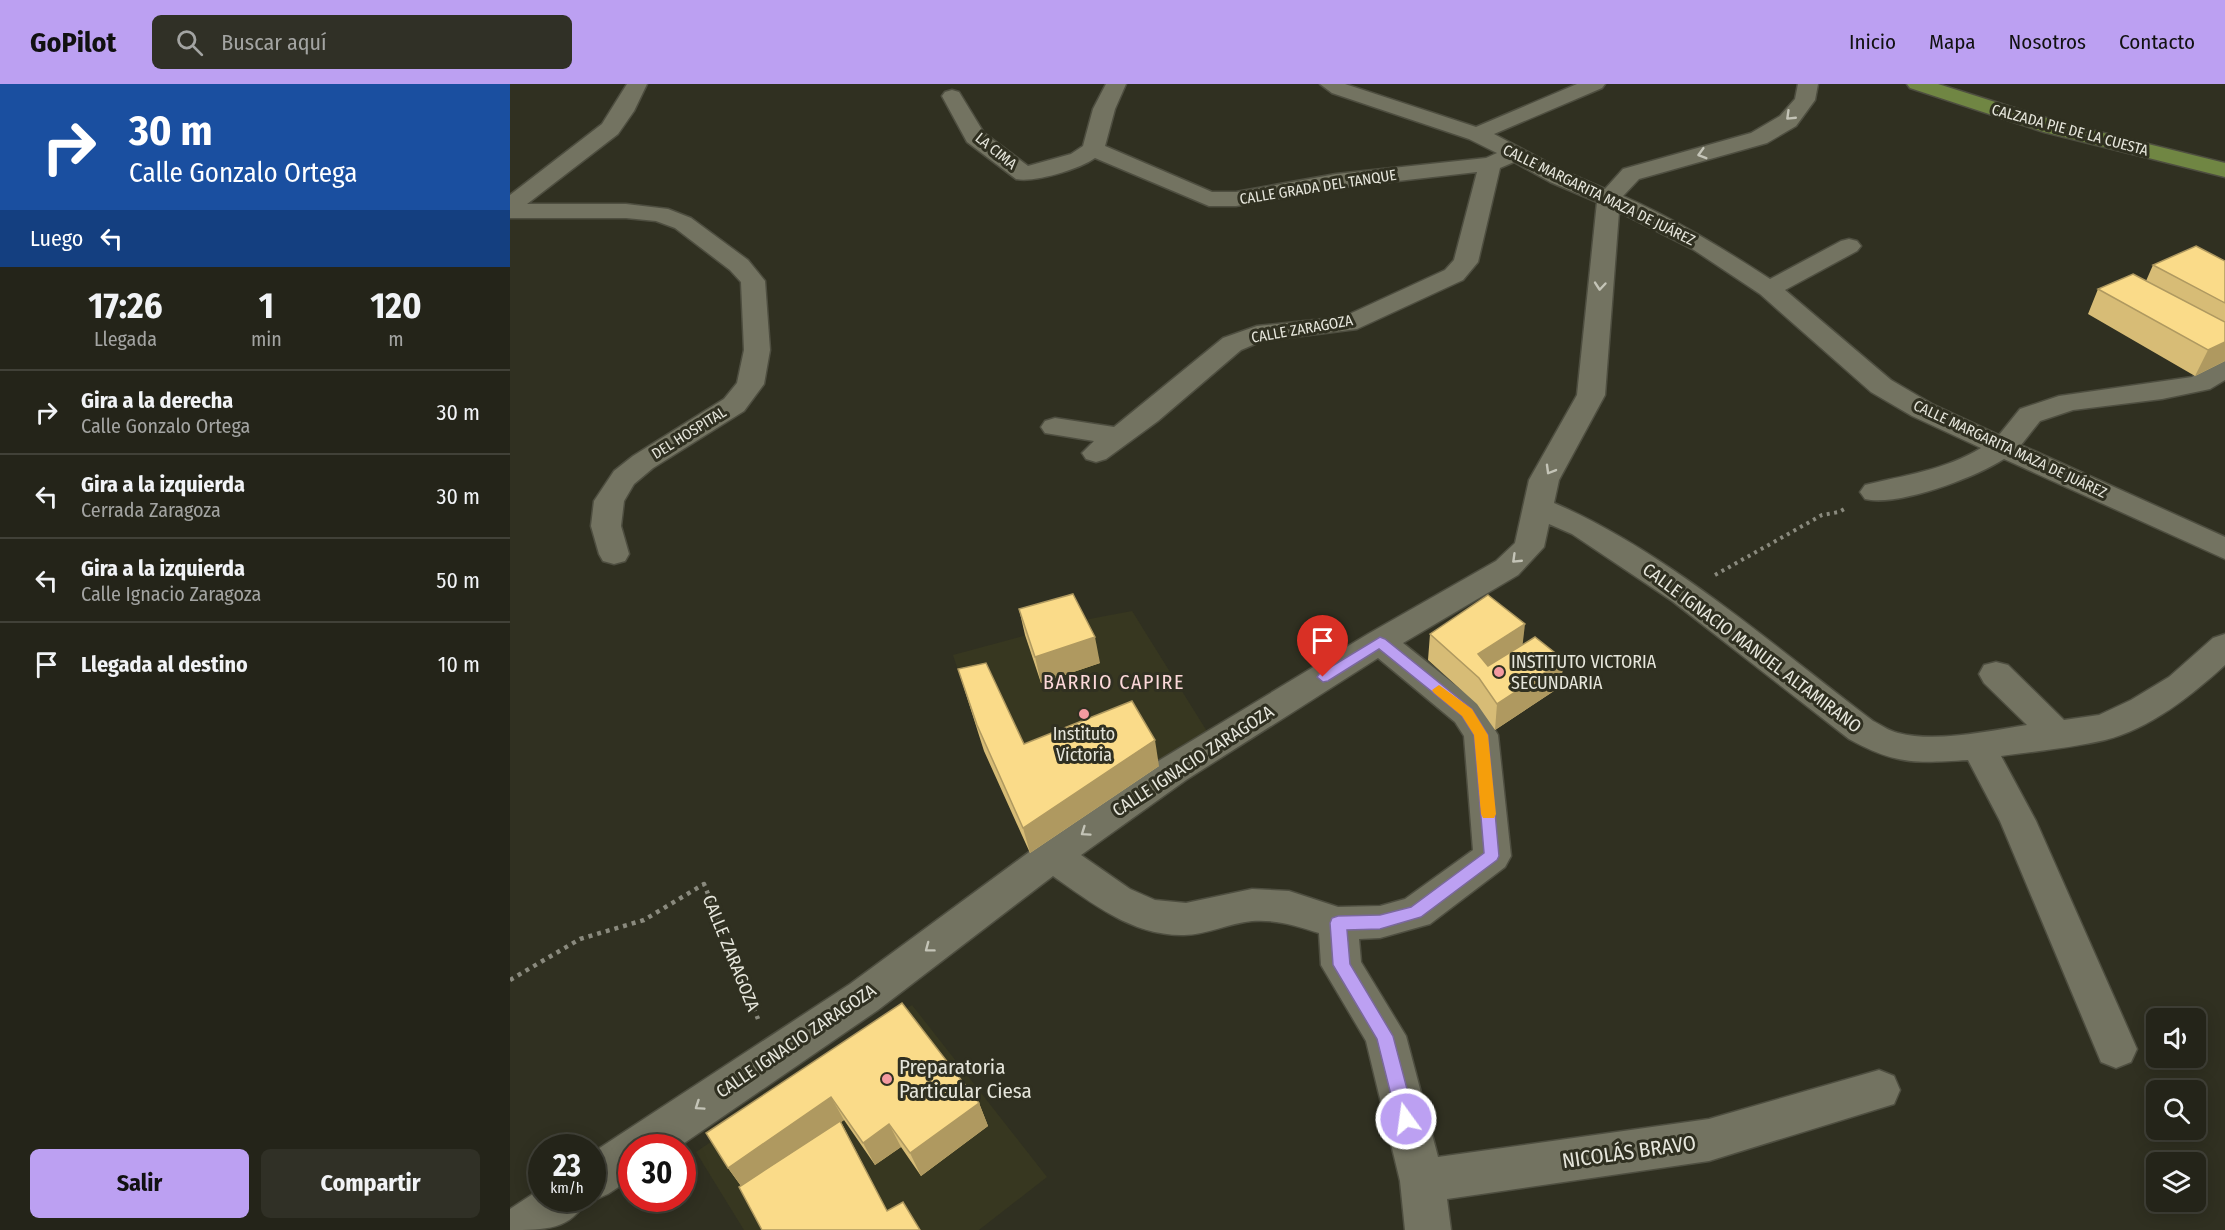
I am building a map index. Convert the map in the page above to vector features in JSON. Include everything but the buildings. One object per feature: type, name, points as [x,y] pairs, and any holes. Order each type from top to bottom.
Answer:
[{"type":"main road","name":"CALZADA PIE DE LA CUESTA","points":[[1917,84],[2052,127],[2225,170]]},
{"type":"main road","name":"CALZADA PIE DE LA CUESTA","points":[[1961,84],[2063,117],[2225,156]]},
{"type":"street","points":[[510,207],[610,129],[623,111],[637,84]]},
{"type":"street","points":[[1093,149],[1104,109],[1116,84]]},
{"type":"street","name":"CALLE MARGARITA MAZA DE JUÁREZ","points":[[1330,84],[1339,89],[1477,134],[1558,177],[1647,215],[1702,245],[1769,290],[1881,386],[1922,410],[2005,446],[2225,549]]},
{"type":"street","points":[[1477,134],[1595,84]]},
{"type":"street","points":[[1609,198],[1631,174],[1758,138],[1788,121],[1805,100],[1808,84]]},
{"type":"street","name":"LA CIMA","points":[[952,96],[975,137],[1024,174],[1079,159],[1093,149]]},
{"type":"street","name":"CALLE GRADA DEL TANQUE","points":[[1093,149],[1209,199],[1236,200],[1336,181],[1491,164],[1515,154]]},
{"type":"street","name":"CALLE ZARAGOZA","points":[[1096,453],[1148,415],[1232,344],[1257,334],[1348,324],[1454,275],[1466,262],[1491,164]]},
{"type":"street","name":"CALLE IGNACIO ZARAGOZA","points":[[659,1134],[864,997],[1053,855],[1173,770],[1380,642],[1507,568],[1529,547],[1544,480],[1582,416],[1591,395],[1609,198]]},
{"type":"street","name":"DEL HOSPITAL","points":[[510,211],[626,211],[660,214],[683,223],[739,265],[753,281],[757,350],[750,384],[734,405],[644,462],[624,478],[609,501],[606,525],[614,554]]},
{"type":"street","points":[[1769,290],[1849,246]]},
{"type":"street","points":[[1875,492],[1922,483],[1974,465],[2005,446],[2030,415],[2069,402],[2162,391],[2200,383],[2225,369]]},
{"type":"street","points":[[1055,427],[1118,436]]},
{"type":"street","name":"CALLE IGNACIO MANUEL ALTAMIRANO","points":[[1537,507],[1583,527],[1683,593],[1861,729],[1887,744],[1916,750],[1978,746],[2105,727],[2143,709],[2181,686],[2225,646]]},
{"type":"street","points":[[1053,855],[1116,900],[1152,916],[1186,919],[1252,905],[1289,907],[1338,923],[1380,922],[1416,913],[1491,856],[1481,735],[1467,712],[1380,642]]},
{"type":"street","points":[[1996,674],[2058,735]]},
{"type":"street","points":[[1978,746],[2018,821],[2116,1049]]},
{"type":"street","points":[[1338,923],[1341,965],[1385,1036],[1422,1181],[1428,1230]]},
{"type":"street","name":"NICOLÁS BRAVO","points":[[1422,1181],[1709,1140],[1879,1090]]},
{"type":"street","points":[[519,1230],[545,1212]]},
{"type":"street","points":[[510,1220],[513,1230]]},
{"type":"path","points":[[1683,593],[1822,515],[1839,512],[1875,492]]},
{"type":"path","name":"CALLE ZARAGOZA","points":[[510,980],[580,939],[644,920],[704,884],[773,1056]]},
{"type":"shaded area","name":"Instituto Victoria","points":[[1132,611],[1208,733],[1030,853],[984,751],[953,655],[1079,621]]},
{"type":"shaded area","name":"Preparatoria Particular Ciesa","points":[[912,1005],[1047,1177],[979,1230],[744,1230],[696,1152]]},
{"type":"slow traffic","points":[[1439,690],[1467,712],[1481,735],[1488,814]]},
{"type":"place","name":"INSTITUTO VICTORIA SECUNDARIA","points":[[1499,672]]},
{"type":"place","name":"Instituto Victoria","points":[[1084,714]]},
{"type":"place","name":"Preparatoria Particular Ciesa","points":[[887,1079]]},
{"type":"district","name":"BARRIO CAPIRE","points":[[1114,682]]},
{"type":"route","points":[[1323,677],[1380,642],[1467,712],[1481,735],[1491,856],[1416,913],[1380,922],[1338,923],[1341,965],[1385,1036],[1406,1119]]}]
